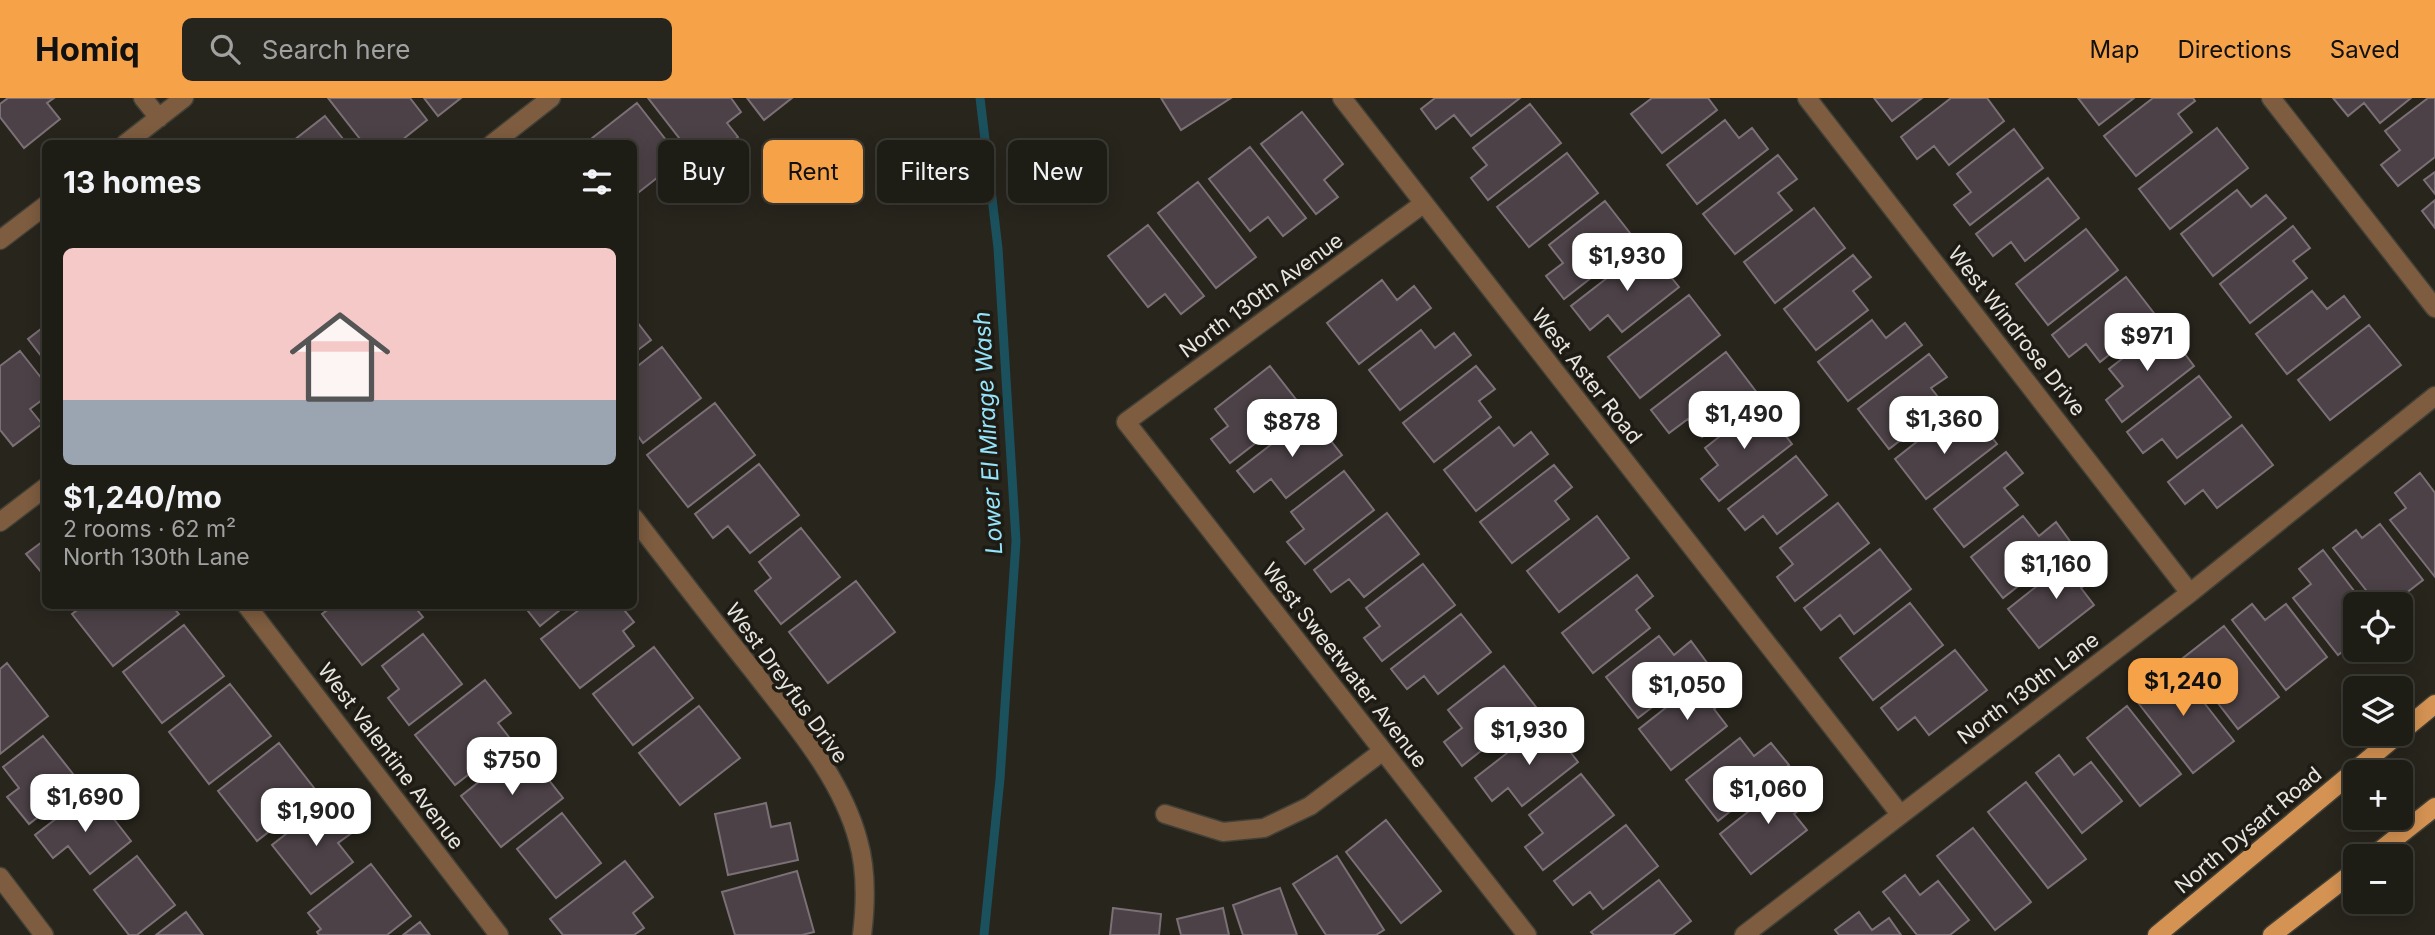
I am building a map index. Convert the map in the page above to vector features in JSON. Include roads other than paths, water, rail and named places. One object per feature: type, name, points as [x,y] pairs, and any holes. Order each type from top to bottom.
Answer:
[{"type":"main road","name":"North Dysart Road","points":[[2413,722],[2435,704]]},
{"type":"main road","name":"North Dysart Road","points":[[2157,935],[2384,746]]},
{"type":"main road","points":[[2388,844],[2435,807]]},
{"type":"main road","points":[[2272,935],[2343,880]]},
{"type":"street","points":[[143,98],[159,118]]},
{"type":"street","points":[[130,140],[184,98]]},
{"type":"street","points":[[497,140],[551,98]]},
{"type":"street","name":"West Aster Road","points":[[1342,98],[1900,814]]},
{"type":"street","name":"West Windrose Drive","points":[[1807,98],[2190,593]]},
{"type":"street","points":[[2271,98],[2435,308]]},
{"type":"street","name":"North 130th Avenue","points":[[1126,422],[1423,204]]},
{"type":"street","points":[[0,240],[42,208]]},
{"type":"street","name":"North 130th Lane","points":[[1744,935],[2190,593],[2435,396]]},
{"type":"street","name":"West Sweetwater Avenue","points":[[1126,422],[1527,935]]},
{"type":"street","points":[[0,522],[42,490]]},
{"type":"street","name":"West Dreyfus Drive","points":[[637,522],[790,718],[841,798],[858,839],[866,879],[862,935]]},
{"type":"street","name":"West Valentine Avenue","points":[[249,609],[499,935]]},
{"type":"street","points":[[1165,814],[1223,832],[1264,828],[1310,806],[1383,751]]},
{"type":"street","points":[[0,877],[44,935]]},
{"type":"waterway","name":"Lower El Mirage Wash","points":[[980,98],[998,248],[1016,541],[1000,779],[984,935]]}]
